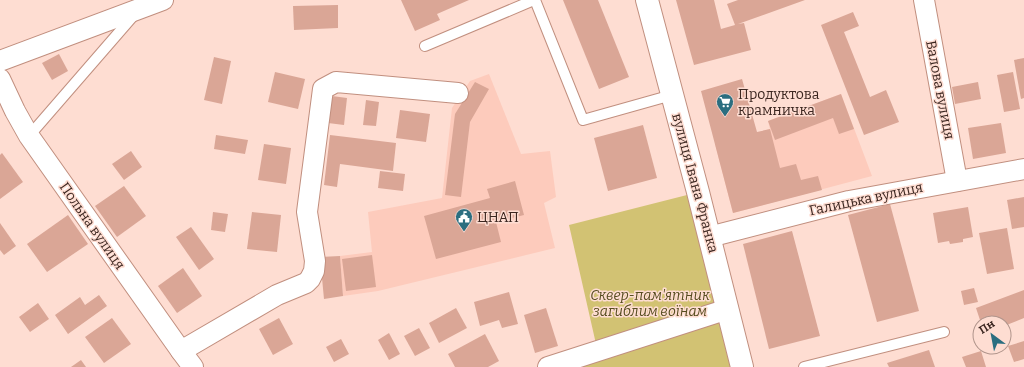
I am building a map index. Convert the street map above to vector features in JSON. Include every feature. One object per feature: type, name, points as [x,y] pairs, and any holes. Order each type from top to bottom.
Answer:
[{"type":"main road","name":"вулиця Івана Франка","points":[[647,0],[742,367]]},
{"type":"street","points":[[0,61],[164,0]]},
{"type":"street","name":"Валова вулиця","points":[[924,0],[956,181]]},
{"type":"street","name":"Польна вулиця","points":[[0,79],[29,136],[193,367]]},
{"type":"street","points":[[181,351],[277,295],[306,283],[312,275],[315,261],[307,212],[323,89],[336,82],[458,93]]},
{"type":"street","name":"Галицька вулиця","points":[[709,237],[826,206],[1024,169]]},
{"type":"street","points":[[548,367],[728,309]]},
{"type":"lane","points":[[425,46],[534,0],[583,120],[672,95]]},
{"type":"lane","points":[[29,136],[140,9]]},
{"type":"lane","points":[[804,367],[944,332]]},
{"type":"shaded area","points":[[489,74],[521,154],[550,151],[556,197],[544,203],[555,248],[378,291],[343,296],[340,256],[372,252],[368,212],[442,198],[452,108],[470,81]]},
{"type":"shaded area","points":[[841,94],[872,176],[733,213],[715,144],[770,129],[768,121]]},
{"type":"green space","name":"Сквер-пам'ятник загиблим воїнам","points":[[687,195],[731,367],[569,367],[596,344],[569,225]]},
{"type":"building","points":[[401,0],[469,0],[437,14],[440,20],[415,31]]},
{"type":"building","points":[[563,0],[598,0],[629,77],[599,89]]},
{"type":"building","points":[[676,0],[714,0],[721,29],[735,25],[727,4],[738,0],[805,0],[738,24],[744,23],[751,50],[694,65]]},
{"type":"building","points":[[338,5],[338,28],[294,30],[293,6]]},
{"type":"building","points":[[853,12],[859,26],[844,32],[870,97],[886,90],[899,122],[864,135],[821,25]]},
{"type":"building","points":[[59,54],[68,71],[52,80],[42,63]]},
{"type":"building","points":[[214,57],[231,61],[222,104],[204,100]]},
{"type":"building","points":[[1024,58],[1024,98],[1021,99],[1014,60]]},
{"type":"building","points":[[275,72],[305,79],[298,109],[268,102]]},
{"type":"building","points":[[1013,72],[1020,109],[1004,112],[997,75]]},
{"type":"building","points":[[742,79],[757,132],[770,129],[780,168],[796,164],[801,180],[818,176],[822,190],[733,213],[701,91]]},
{"type":"building","points":[[475,82],[489,89],[470,122],[461,197],[445,195],[455,114]]},
{"type":"building","points":[[978,82],[981,99],[955,104],[952,87]]},
{"type":"building","points":[[841,94],[854,129],[839,134],[833,118],[775,140],[768,121]]},
{"type":"building","points":[[332,96],[347,98],[344,125],[328,123]]},
{"type":"building","points":[[366,100],[379,102],[376,126],[363,125]]},
{"type":"building","points":[[400,110],[430,114],[426,142],[396,138]]},
{"type":"building","points":[[1001,123],[1006,153],[973,159],[968,128]]},
{"type":"building","points":[[643,125],[657,178],[608,191],[594,138]]},
{"type":"building","points":[[216,135],[248,140],[245,154],[214,149]]},
{"type":"building","points":[[330,135],[396,143],[393,171],[340,164],[337,187],[324,185]]},
{"type":"building","points":[[264,144],[291,148],[286,184],[258,180]]},
{"type":"building","points":[[131,151],[142,167],[124,180],[112,164]]},
{"type":"building","points":[[2,153],[23,182],[0,199],[0,155]]},
{"type":"building","points":[[380,171],[405,174],[403,191],[378,188]]},
{"type":"building","name":"ЦНАП","points":[[515,181],[524,215],[496,222],[501,242],[436,259],[424,216],[490,198],[487,189]]},
{"type":"building","points":[[124,186],[146,216],[117,237],[95,206]]},
{"type":"building","points":[[1024,197],[1024,227],[1012,229],[1007,200]]},
{"type":"building","points":[[890,204],[919,311],[877,322],[848,215]]},
{"type":"building","points":[[968,207],[973,237],[963,239],[963,242],[950,244],[949,241],[938,243],[933,213]]},
{"type":"building","points":[[213,212],[228,214],[225,232],[211,230]]},
{"type":"building","points":[[252,212],[281,215],[277,252],[247,249]]},
{"type":"building","points":[[68,215],[88,244],[47,272],[27,244]]},
{"type":"building","points":[[0,223],[16,246],[4,255],[0,250]]},
{"type":"building","points":[[191,227],[214,259],[199,270],[176,237]]},
{"type":"building","points":[[1007,228],[1014,269],[987,274],[979,233]]},
{"type":"building","points":[[792,231],[820,336],[769,349],[743,244]]},
{"type":"building","points":[[372,255],[376,287],[346,291],[342,259]]},
{"type":"building","points":[[340,256],[343,296],[324,299],[320,257]]},
{"type":"building","points":[[183,268],[202,296],[177,313],[158,286]]},
{"type":"building","points":[[974,288],[978,302],[964,305],[961,291]]},
{"type":"building","points":[[1024,290],[1024,318],[1012,323],[1012,315],[978,315],[976,308]]},
{"type":"building","points":[[509,292],[518,324],[502,328],[499,320],[480,326],[474,302]]},
{"type":"building","points":[[99,295],[107,306],[68,334],[55,315],[80,297],[85,305]]},
{"type":"building","points":[[38,303],[49,319],[30,332],[19,317]]},
{"type":"building","points":[[456,308],[467,328],[439,343],[429,323]]},
{"type":"building","points":[[546,308],[558,346],[535,353],[524,315]]},
{"type":"building","points":[[112,318],[131,344],[104,363],[85,337]]},
{"type":"building","points":[[279,318],[293,344],[273,355],[259,329]]},
{"type":"building","points":[[419,328],[430,348],[415,356],[404,336]]},
{"type":"building","points":[[389,333],[400,354],[389,360],[378,340]]},
{"type":"building","points":[[485,334],[499,361],[488,367],[455,367],[448,354]]},
{"type":"building","points":[[341,339],[349,354],[334,362],[326,347]]},
{"type":"building","points":[[1024,341],[1024,359],[1014,362],[1011,355],[1012,345]]},
{"type":"building","points":[[929,350],[935,367],[889,367],[887,363]]},
{"type":"building","points":[[972,354],[982,355],[986,367],[966,367],[962,357]]},
{"type":"building","points":[[81,360],[86,367],[71,367]]},
{"type":"place","name":"Продуктова крамничка","points":[[725,117]]},
{"type":"place","name":"ЦНАП","points":[[464,232]]}]
